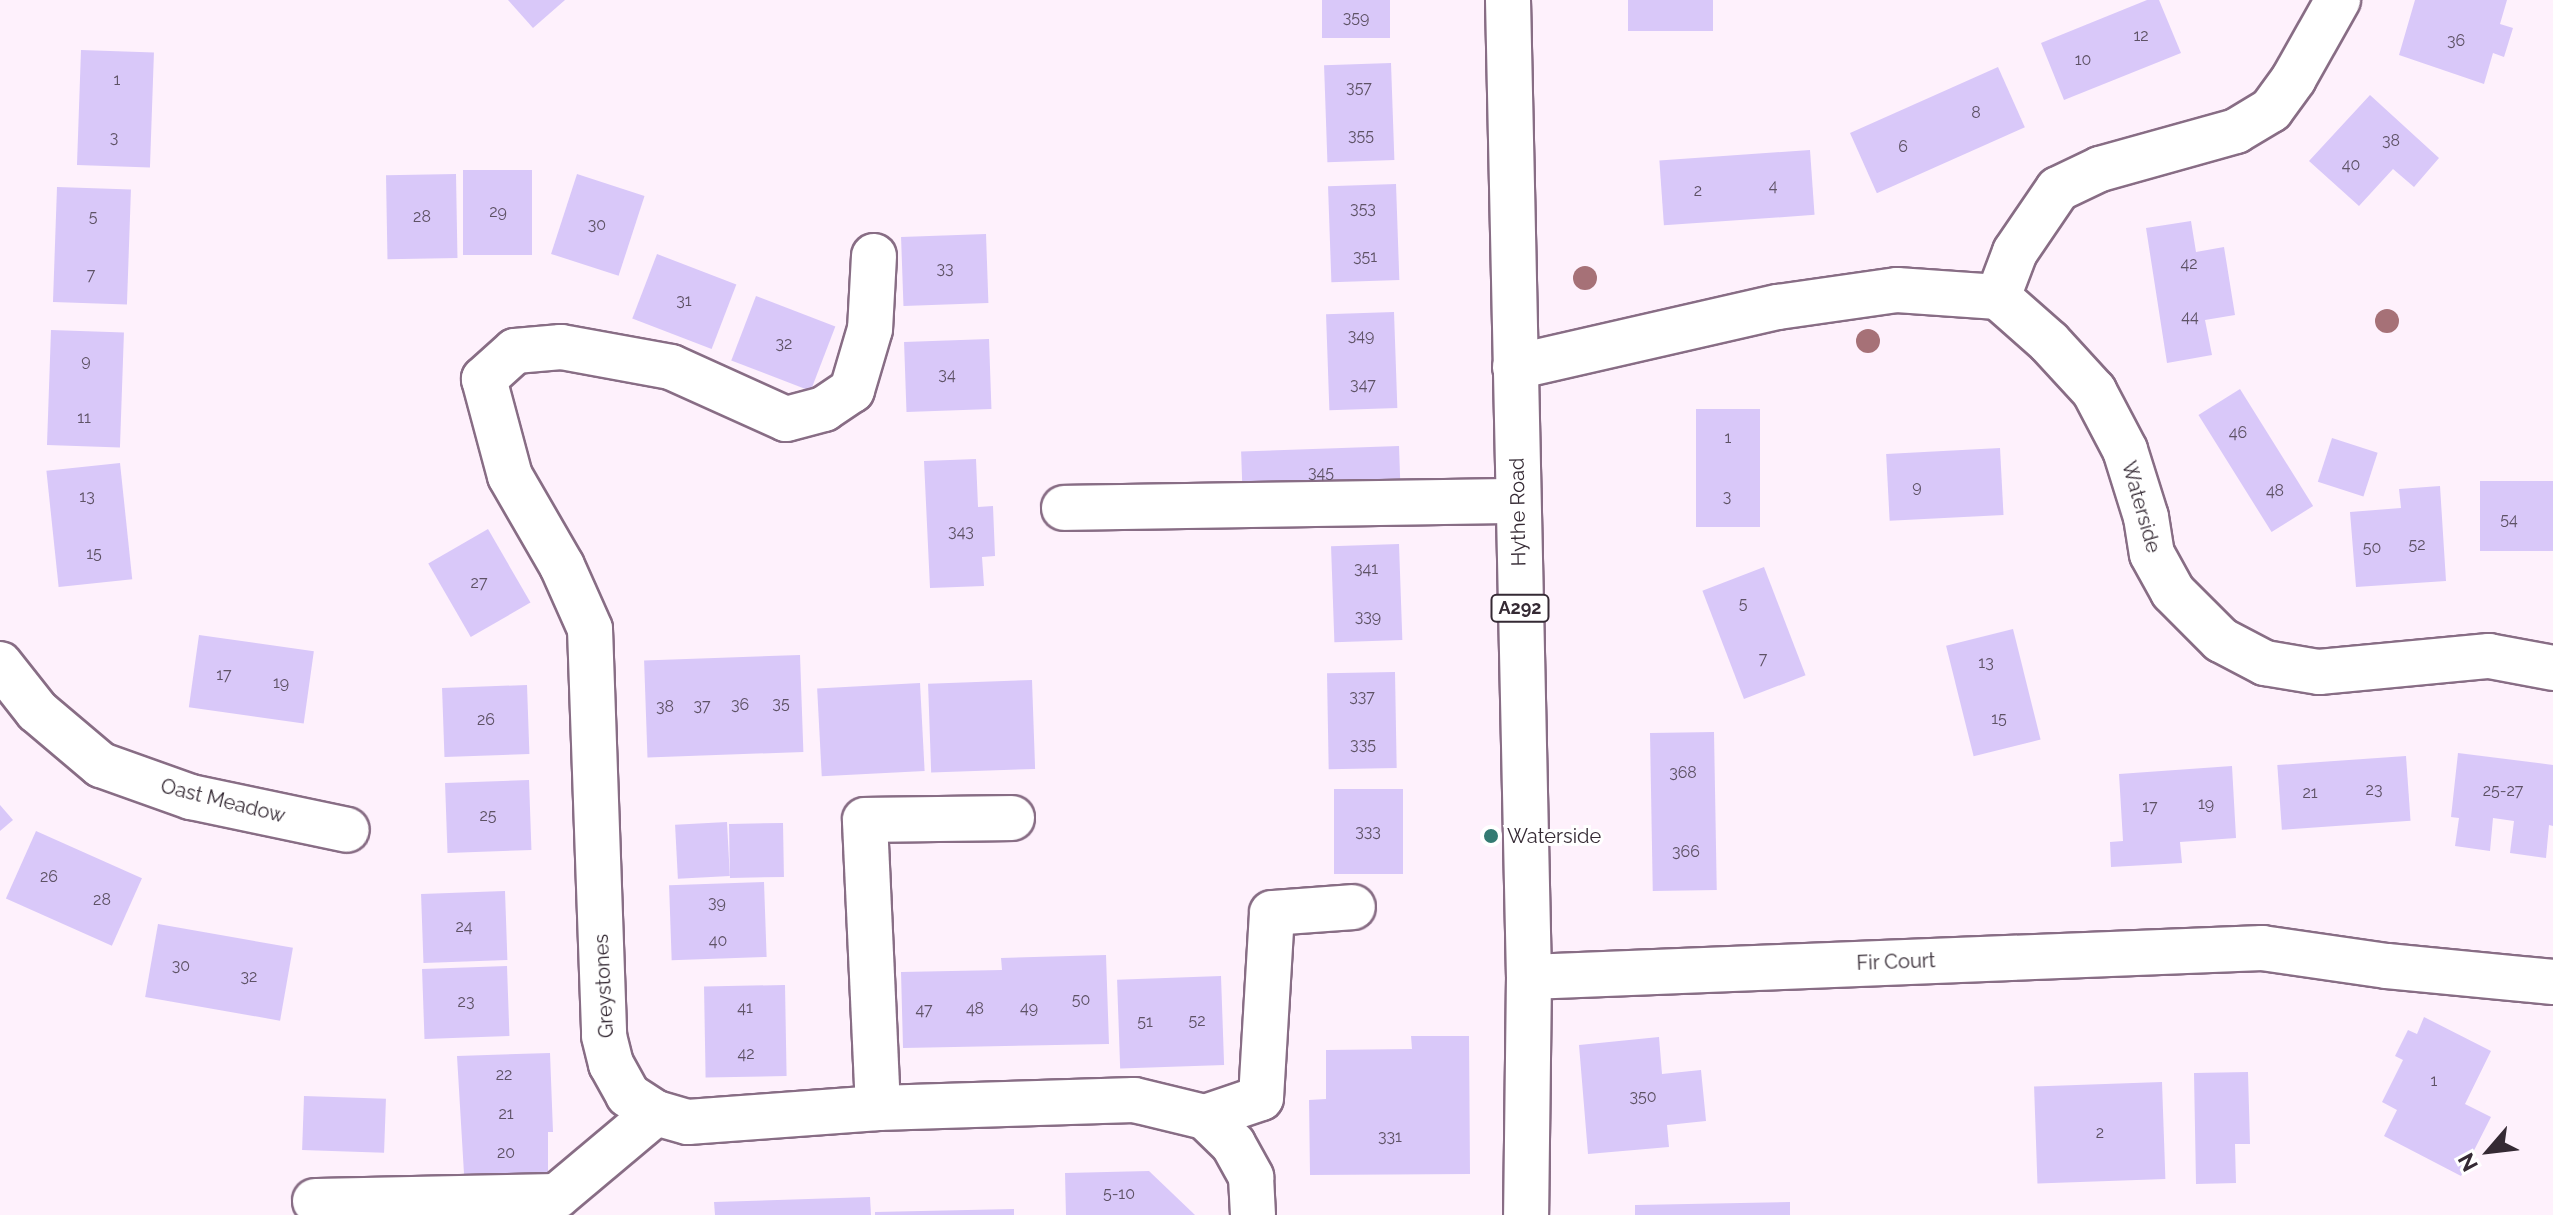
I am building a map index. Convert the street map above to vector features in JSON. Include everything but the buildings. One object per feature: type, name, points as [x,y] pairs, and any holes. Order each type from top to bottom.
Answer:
[{"type":"street","name":"Hythe Road","points":[[1508,0],[1529,977],[1526,1215]]},
{"type":"street","points":[[1515,367],[1778,307],[1897,290],[1998,297],[2015,252],[2058,189],[2100,169],[2236,131],[2271,110],[2294,78],[2338,0]]},
{"type":"street","name":"Greystones","points":[[874,256],[870,329],[852,390],[824,409],[786,419],[671,367],[561,347],[515,351],[484,379],[510,476],[562,566],[590,629],[604,1036],[611,1064],[628,1095],[656,1113],[688,1122],[878,1108],[1134,1100],[1205,1117]]},
{"type":"street","name":"Waterside","points":[[1998,297],[2049,342],[2094,391],[2125,450],[2146,517],[2152,554],[2173,592],[2221,640],[2265,663],[2319,672],[2489,656],[2553,668]]},
{"type":"street","points":[[1064,508],[1518,501]]},
{"type":"street","name":"Oast Meadow","points":[[0,664],[37,711],[101,765],[191,797],[347,830]]},
{"type":"street","points":[[878,1108],[865,820],[1012,818]]},
{"type":"street","points":[[1253,1215],[1251,1177],[1233,1144],[1205,1117],[1261,1098],[1272,913],[1353,907]]},
{"type":"street","name":"Fir Court","points":[[1529,977],[2262,948],[2387,966],[2553,982]]},
{"type":"street","points":[[315,1201],[557,1196],[656,1113]]},
{"type":"place","name":"Waterside","points":[[1491,836]]}]
